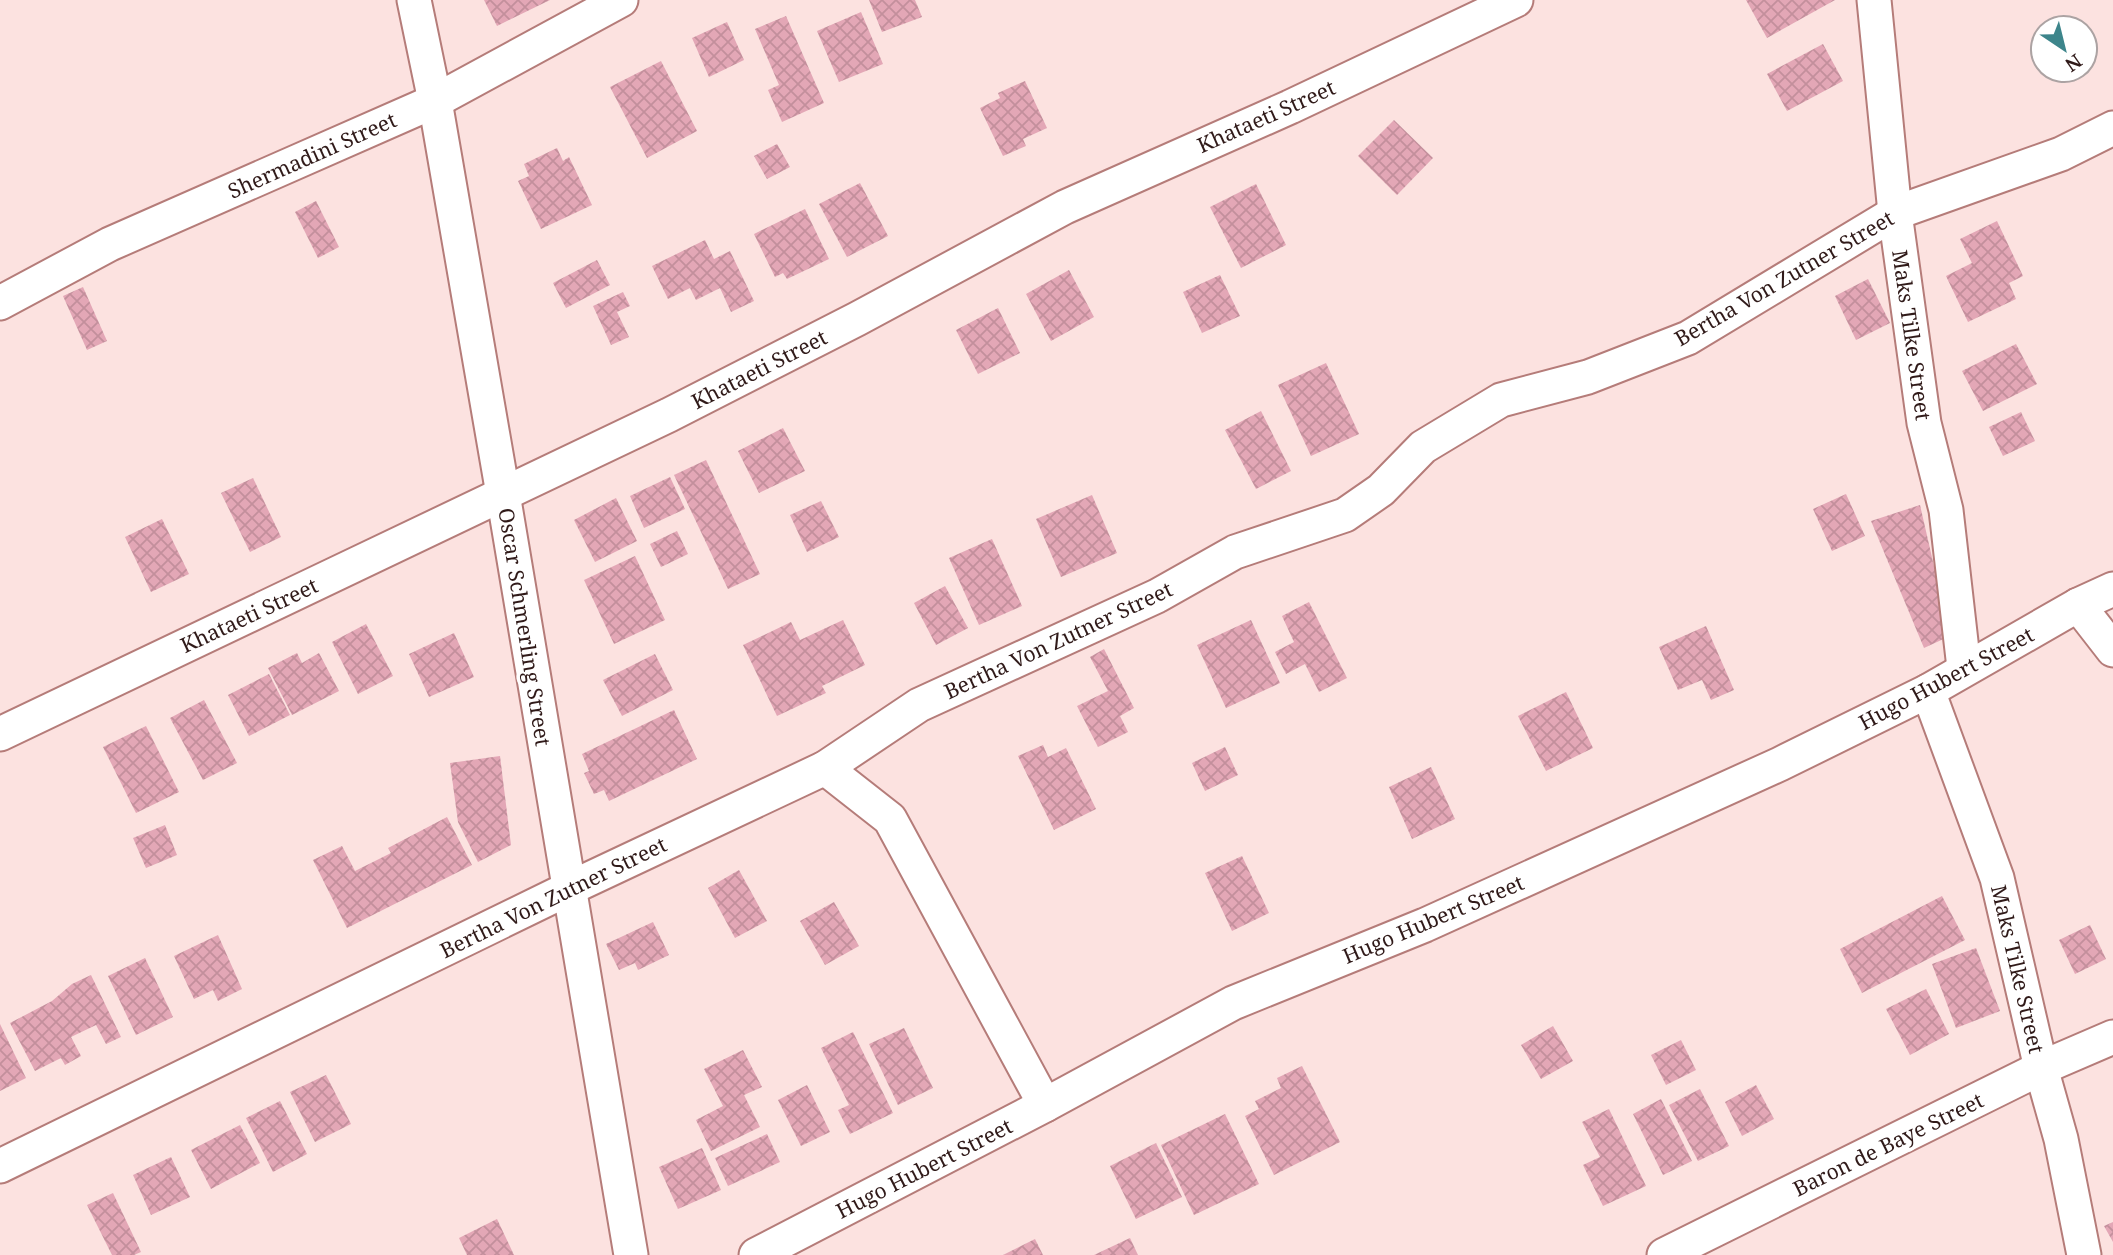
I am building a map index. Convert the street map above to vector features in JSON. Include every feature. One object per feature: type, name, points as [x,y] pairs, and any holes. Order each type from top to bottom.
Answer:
[{"type":"street","name":"Oscar Schmerling Street","points":[[414,0],[435,102],[503,494],[631,1255]]},
{"type":"street","name":"Shermadini Street","points":[[0,303],[110,244],[435,102],[621,0]]},
{"type":"street","name":"Khataeti Street","points":[[0,734],[668,415],[857,319],[1065,207],[1290,107],[1516,0]]},
{"type":"street","name":"Maks Tilke Street","points":[[1874,0],[1895,213],[1924,423],[1946,510],[1964,668]]},
{"type":"street","name":"Bertha Von Zutner Street","points":[[0,1166],[568,889],[825,768],[919,705],[1157,596],[1235,552],[1345,515],[1381,490],[1423,447],[1502,400],[1588,377],[1688,338],[1895,213],[2061,154],[2113,128]]},
{"type":"street","name":"Hugo Hubert Street","points":[[756,1255],[1045,1105],[1233,1003],[1425,925],[1780,764],[1928,691],[2078,605],[2113,589]]},
{"type":"street","points":[[2078,605],[2113,650]]},
{"type":"street","name":"Maks Tilke Street","points":[[1928,691],[1997,878],[2041,1068],[2061,1139],[2084,1255]]},
{"type":"street","points":[[825,768],[890,819],[1045,1105]]},
{"type":"street","name":"Baron de Baye Street","points":[[1664,1255],[2041,1068],[2113,1037]]},
{"type":"building","points":[[484,0],[550,0],[497,26]]},
{"type":"building","points":[[869,0],[915,0],[922,17],[882,32]]},
{"type":"building","points":[[1746,0],[1835,0],[1767,38]]},
{"type":"building","points":[[861,12],[883,64],[839,82],[817,31]]},
{"type":"building","points":[[786,16],[824,103],[782,122],[768,90],[779,85],[755,29]]},
{"type":"building","points":[[727,22],[744,60],[709,77],[692,38]]},
{"type":"building","points":[[1823,44],[1843,81],[1787,111],[1767,74]]},
{"type":"building","points":[[661,61],[697,131],[647,158],[610,87]]},
{"type":"building","points":[[1025,81],[1047,128],[1023,139],[1026,146],[1003,156],[980,108],[1000,98],[998,93]]},
{"type":"building","points":[[1394,120],[1433,158],[1397,195],[1358,156]]},
{"type":"building","points":[[777,144],[790,167],[767,179],[754,156]]},
{"type":"building","points":[[557,148],[563,161],[569,157],[592,205],[541,229],[518,181],[529,176],[524,164]]},
{"type":"building","points":[[860,183],[888,236],[847,257],[819,204]]},
{"type":"building","points":[[1256,184],[1286,245],[1241,268],[1210,207]]},
{"type":"building","points":[[316,201],[339,247],[318,258],[295,212]]},
{"type":"building","points":[[805,209],[829,259],[787,279],[783,273],[775,277],[754,234]]},
{"type":"building","points":[[1997,221],[2023,276],[2009,283],[2016,299],[1968,322],[1946,276],[1972,263],[1960,239]]},
{"type":"building","points":[[705,240],[714,259],[730,251],[754,301],[731,312],[720,288],[696,300],[690,288],[668,299],[652,266]]},
{"type":"building","points":[[597,260],[610,285],[566,308],[553,283]]},
{"type":"building","points":[[1069,270],[1094,317],[1051,341],[1026,294]]},
{"type":"building","points":[[1220,275],[1240,316],[1202,333],[1183,292]]},
{"type":"building","points":[[1868,279],[1890,323],[1856,340],[1835,296]]},
{"type":"building","points":[[83,287],[107,341],[87,350],[63,296]]},
{"type":"building","points":[[623,292],[630,306],[617,312],[629,337],[611,345],[593,306]]},
{"type":"building","points":[[998,308],[1020,353],[978,374],[956,330]]},
{"type":"building","points":[[2016,344],[2037,384],[1983,411],[1962,371]]},
{"type":"building","points":[[1326,363],[1359,434],[1311,456],[1278,385]]},
{"type":"building","points":[[1261,411],[1291,471],[1256,489],[1225,430]]},
{"type":"building","points":[[2021,412],[2035,441],[2003,456],[1989,427]]},
{"type":"building","points":[[783,428],[805,471],[759,493],[738,451]]},
{"type":"building","points":[[706,460],[760,574],[728,589],[674,475]]},
{"type":"building","points":[[670,477],[685,509],[644,528],[630,496]]},
{"type":"building","points":[[253,478],[281,537],[250,552],[221,493]]},
{"type":"building","points":[[1846,494],[1865,536],[1832,551],[1813,509]]},
{"type":"building","points":[[1092,495],[1117,553],[1061,577],[1036,519]]},
{"type":"building","points":[[616,498],[637,541],[595,562],[574,520]]},
{"type":"building","points":[[821,501],[839,537],[807,552],[790,515]]},
{"type":"building","points":[[1920,505],[1950,636],[1924,648],[1871,521]]},
{"type":"building","points":[[162,519],[189,574],[151,592],[125,537]]},
{"type":"building","points":[[677,531],[688,554],[661,567],[650,544]]},
{"type":"building","points":[[992,539],[1022,606],[979,625],[949,558]]},
{"type":"building","points":[[635,556],[665,620],[614,644],[584,580]]},
{"type":"building","points":[[945,586],[968,628],[936,645],[914,603]]},
{"type":"building","points":[[1309,602],[1347,678],[1319,692],[1305,664],[1286,674],[1275,652],[1294,642],[1282,616]]},
{"type":"building","points":[[843,620],[865,665],[822,686],[826,693],[777,716],[743,645],[791,622],[800,640]]},
{"type":"building","points":[[1251,620],[1280,683],[1226,708],[1197,645]]},
{"type":"building","points":[[366,624],[393,676],[358,694],[332,642]]},
{"type":"building","points":[[1706,626],[1734,690],[1711,700],[1702,680],[1678,690],[1659,647]]},
{"type":"building","points":[[454,633],[474,677],[429,697],[409,654]]},
{"type":"building","points":[[1104,649],[1134,708],[1120,716],[1128,732],[1098,747],[1077,706],[1108,691],[1090,657]]},
{"type":"building","points":[[297,653],[302,663],[319,653],[339,691],[292,715],[268,668]]},
{"type":"building","points":[[655,654],[673,690],[622,716],[603,680]]},
{"type":"building","points":[[269,674],[290,715],[249,736],[228,695]]},
{"type":"building","points":[[1566,692],[1593,748],[1546,771],[1518,716]]},
{"type":"building","points":[[204,700],[237,763],[203,780],[170,718]]},
{"type":"building","points":[[674,710],[697,759],[609,801],[604,790],[594,794],[584,773],[589,771],[582,754]]},
{"type":"building","points":[[146,726],[179,792],[136,813],[103,747]]},
{"type":"building","points":[[1043,745],[1048,757],[1066,748],[1096,809],[1054,830],[1018,756]]},
{"type":"building","points":[[1225,747],[1238,775],[1205,791],[1192,763]]},
{"type":"building","points":[[500,756],[511,845],[478,862],[458,822],[450,763]]},
{"type":"building","points":[[1431,767],[1455,819],[1412,839],[1389,787]]},
{"type":"building","points":[[447,817],[472,865],[347,928],[313,860],[342,846],[355,871],[391,853],[388,848]]},
{"type":"building","points":[[165,825],[177,855],[146,868],[133,838]]},
{"type":"building","points":[[1242,856],[1269,913],[1232,931],[1205,873]]},
{"type":"building","points":[[739,870],[767,921],[735,938],[708,888]]},
{"type":"building","points":[[1942,896],[1965,940],[1862,993],[1840,949]]},
{"type":"building","points":[[834,902],[859,946],[825,965],[800,921]]},
{"type":"building","points":[[653,922],[669,955],[638,970],[635,963],[619,970],[606,944]]},
{"type":"building","points":[[2090,925],[2106,959],[2075,974],[2059,940]]},
{"type":"building","points":[[218,935],[242,989],[218,1001],[213,990],[194,999],[174,956]]},
{"type":"building","points":[[1976,948],[2000,1011],[1956,1028],[1932,964]]},
{"type":"building","points":[[145,958],[173,1017],[136,1035],[108,976]]},
{"type":"building","points":[[91,975],[121,1037],[106,1044],[96,1025],[71,1037],[81,1056],[65,1065],[61,1058],[35,1071],[10,1023],[52,1001],[72,984]]},
{"type":"building","points":[[1926,989],[1949,1034],[1910,1055],[1886,1009]]},
{"type":"building","points":[[0,1024],[26,1078],[0,1091]]},
{"type":"building","points":[[1553,1026],[1573,1061],[1541,1079],[1521,1045]]},
{"type":"building","points":[[904,1028],[933,1088],[898,1105],[869,1044]]},
{"type":"building","points":[[853,1032],[893,1113],[850,1134],[838,1110],[849,1105],[821,1048]]},
{"type":"building","points":[[1681,1040],[1696,1070],[1666,1085],[1651,1055]]},
{"type":"building","points":[[743,1050],[762,1087],[744,1095],[760,1127],[711,1151],[696,1120],[723,1106],[704,1069]]},
{"type":"building","points":[[1302,1066],[1340,1142],[1274,1175],[1245,1116],[1259,1109],[1255,1101],[1281,1088],[1277,1078]]},
{"type":"building","points":[[326,1075],[351,1124],[315,1142],[290,1092]]},
{"type":"building","points":[[807,1085],[830,1132],[801,1146],[778,1100]]},
{"type":"building","points":[[1756,1085],[1774,1119],[1742,1136],[1725,1102]]},
{"type":"building","points":[[1700,1089],[1729,1146],[1698,1161],[1669,1105]]},
{"type":"building","points":[[1661,1099],[1692,1161],[1663,1175],[1633,1114]]},
{"type":"building","points":[[280,1101],[307,1154],[273,1172],[246,1118]]},
{"type":"building","points":[[1609,1109],[1646,1186],[1603,1206],[1583,1165],[1600,1157],[1582,1122]]},
{"type":"building","points":[[1225,1114],[1259,1184],[1194,1215],[1161,1145]]},
{"type":"building","points":[[240,1125],[260,1163],[211,1189],[191,1150]]},
{"type":"building","points":[[767,1134],[780,1162],[728,1186],[715,1158]]},
{"type":"building","points":[[1156,1143],[1182,1197],[1136,1219],[1110,1166]]},
{"type":"building","points":[[702,1148],[721,1190],[678,1209],[659,1167]]},
{"type":"building","points":[[171,1157],[190,1197],[151,1215],[133,1175]]},
{"type":"building","points":[[113,1193],[141,1252],[134,1255],[112,1255],[87,1205]]},
{"type":"building","points":[[497,1219],[514,1255],[467,1255],[459,1238]]},
{"type":"building","points":[[2113,1222],[2113,1242],[2104,1226]]},
{"type":"building","points":[[1130,1238],[1138,1255],[1094,1255]]},
{"type":"building","points":[[1035,1239],[1043,1255],[1003,1255]]}]
